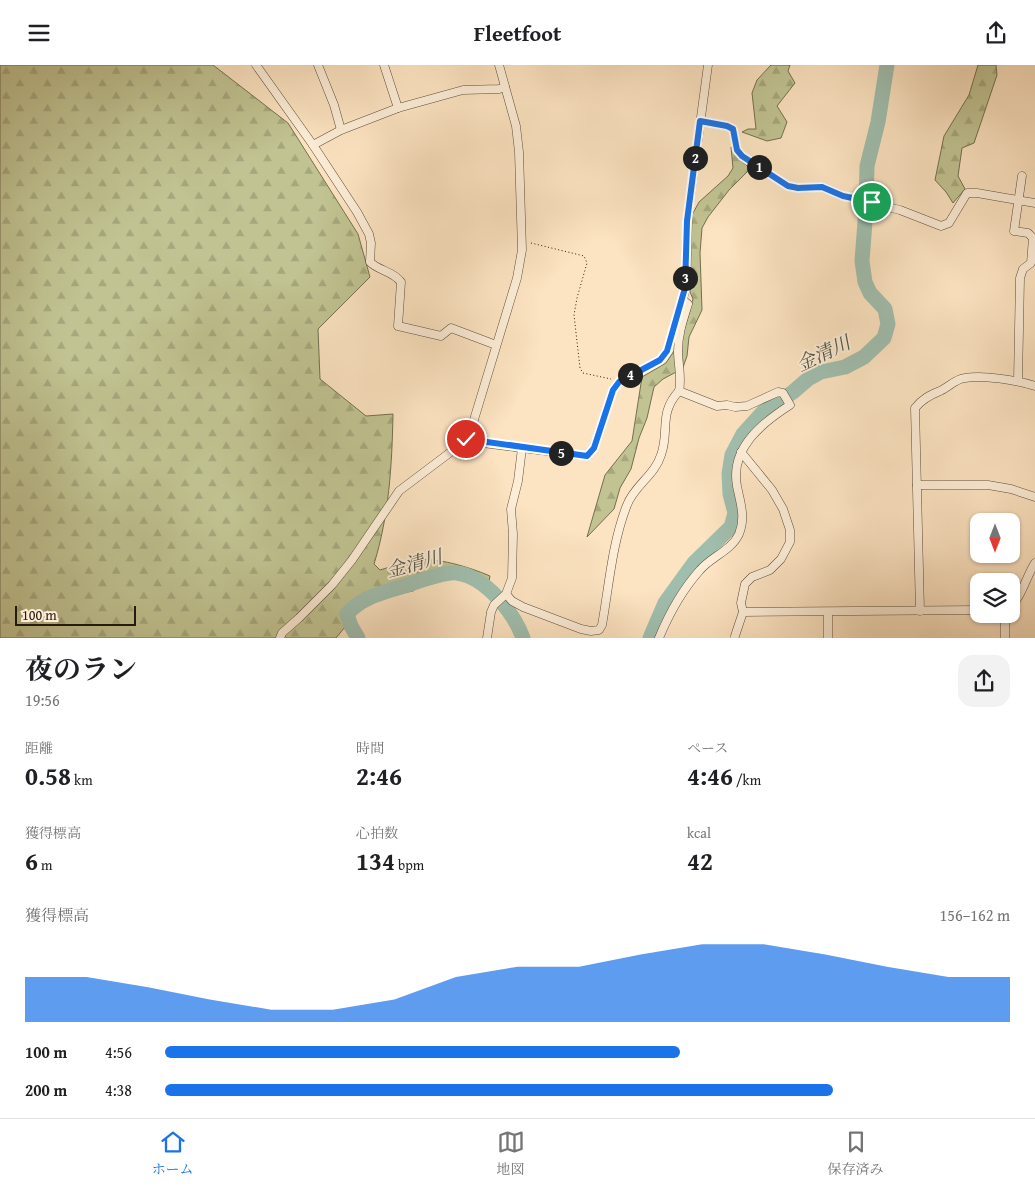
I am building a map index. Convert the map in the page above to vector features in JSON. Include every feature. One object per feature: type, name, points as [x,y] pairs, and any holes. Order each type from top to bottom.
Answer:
[{"type":"street","points":[[256,65],[314,145],[357,212],[369,233],[371,243],[370,262],[376,267],[397,275],[401,282],[398,326],[441,336],[451,328],[496,345]]},
{"type":"street","points":[[318,65],[334,105],[341,130]]},
{"type":"street","points":[[384,65],[398,107]]},
{"type":"street","points":[[280,638],[282,633],[312,605],[352,560],[399,491],[466,439],[522,260],[519,152],[516,126],[499,65]]},
{"type":"street","points":[[466,439],[587,456],[594,448],[613,390],[619,382],[660,360],[667,351],[685,288],[687,221],[708,65]]},
{"type":"street","points":[[314,145],[341,130],[398,107],[463,90],[505,87]]},
{"type":"street","points":[[700,121],[727,126],[733,129],[737,150],[742,156],[788,186],[798,188],[822,187],[860,200],[900,210],[941,226],[949,223],[967,193],[1035,203]]},
{"type":"street","points":[[1018,381],[1020,278],[1023,269],[1031,263],[1033,238],[1028,233],[1014,231],[1022,176]]},
{"type":"street","points":[[505,595],[523,607],[581,629],[599,630],[602,625],[615,546],[627,505],[633,494],[656,466],[662,454],[666,409],[670,400],[679,391],[681,383],[678,334],[688,304],[683,300]]},
{"type":"street","points":[[920,611],[915,408],[920,401],[943,390],[954,381],[965,378],[1018,381],[1035,386]]},
{"type":"street","points":[[659,638],[677,601],[700,570],[732,544],[738,535],[742,525],[743,512],[736,484],[736,468],[741,452],[760,427],[790,405],[784,393],[778,392],[748,406],[735,407],[717,406],[679,391]]},
{"type":"street","points":[[487,638],[491,612],[494,605],[505,595],[512,578],[513,534],[511,509],[518,481],[522,448]]},
{"type":"street","points":[[734,636],[743,612],[741,603],[745,584],[752,577],[770,570],[781,559],[790,542],[790,530],[783,509],[772,490],[741,452]]},
{"type":"street","points":[[917,485],[988,485],[1011,489],[1035,497]]},
{"type":"street","points":[[1020,593],[1027,575],[1035,563]]},
{"type":"street","points":[[743,612],[970,610]]},
{"type":"street","points":[[828,612],[828,638]]},
{"type":"street","points":[[1005,623],[1005,638]]},
{"type":"street","points":[[581,629],[581,638]]},
{"type":"path","points":[[522,242],[540,244],[584,256],[587,263],[574,315],[580,368],[583,373],[614,379],[619,382]]},
{"type":"green space","points":[[0,65],[213,65],[288,123],[358,234],[370,277],[318,329],[320,379],[366,416],[393,414],[389,490],[374,564],[380,570],[414,560],[443,561],[490,576],[489,581],[457,570],[438,572],[413,591],[387,596],[358,611],[336,638],[0,638]]},
{"type":"green space","points":[[771,65],[790,65],[788,71],[795,83],[777,106],[787,122],[781,138],[767,141],[742,132],[748,129],[756,129],[752,93],[757,80]]},
{"type":"green space","points":[[978,65],[996,65],[997,75],[974,143],[962,148],[958,176],[965,189],[953,203],[935,180],[944,136],[969,95]]},
{"type":"green space","points":[[731,147],[738,159],[750,169],[729,190],[702,228],[700,253],[702,310],[689,337],[687,356],[682,370],[681,341],[693,299],[690,292],[692,215],[699,202],[728,176],[733,168]]},
{"type":"green space","points":[[674,351],[678,371],[663,379],[654,387],[647,418],[639,438],[631,469],[620,488],[614,509],[587,537],[605,475],[632,441],[642,377],[666,363]]},
{"type":"waterway","name":"金清川","points":[[650,638],[665,603],[694,563],[731,527],[735,513],[730,494],[729,474],[732,455],[743,434],[763,412],[793,392],[808,379],[821,372],[845,367],[864,357],[884,338],[888,324],[885,309],[870,293],[865,282],[862,261],[867,166],[878,122],[887,65]]},
{"type":"waterway","name":"金清川","points":[[358,638],[347,614],[353,608],[386,591],[452,573],[468,576],[478,581],[498,598],[513,618],[523,638]]},
{"type":"route","points":[[466,439],[587,456],[594,448],[613,390],[619,382],[660,360],[667,351],[685,288],[687,221],[700,121],[727,126],[733,129],[737,150],[742,156],[788,186],[798,188],[822,187],[843,196],[872,202]]}]
